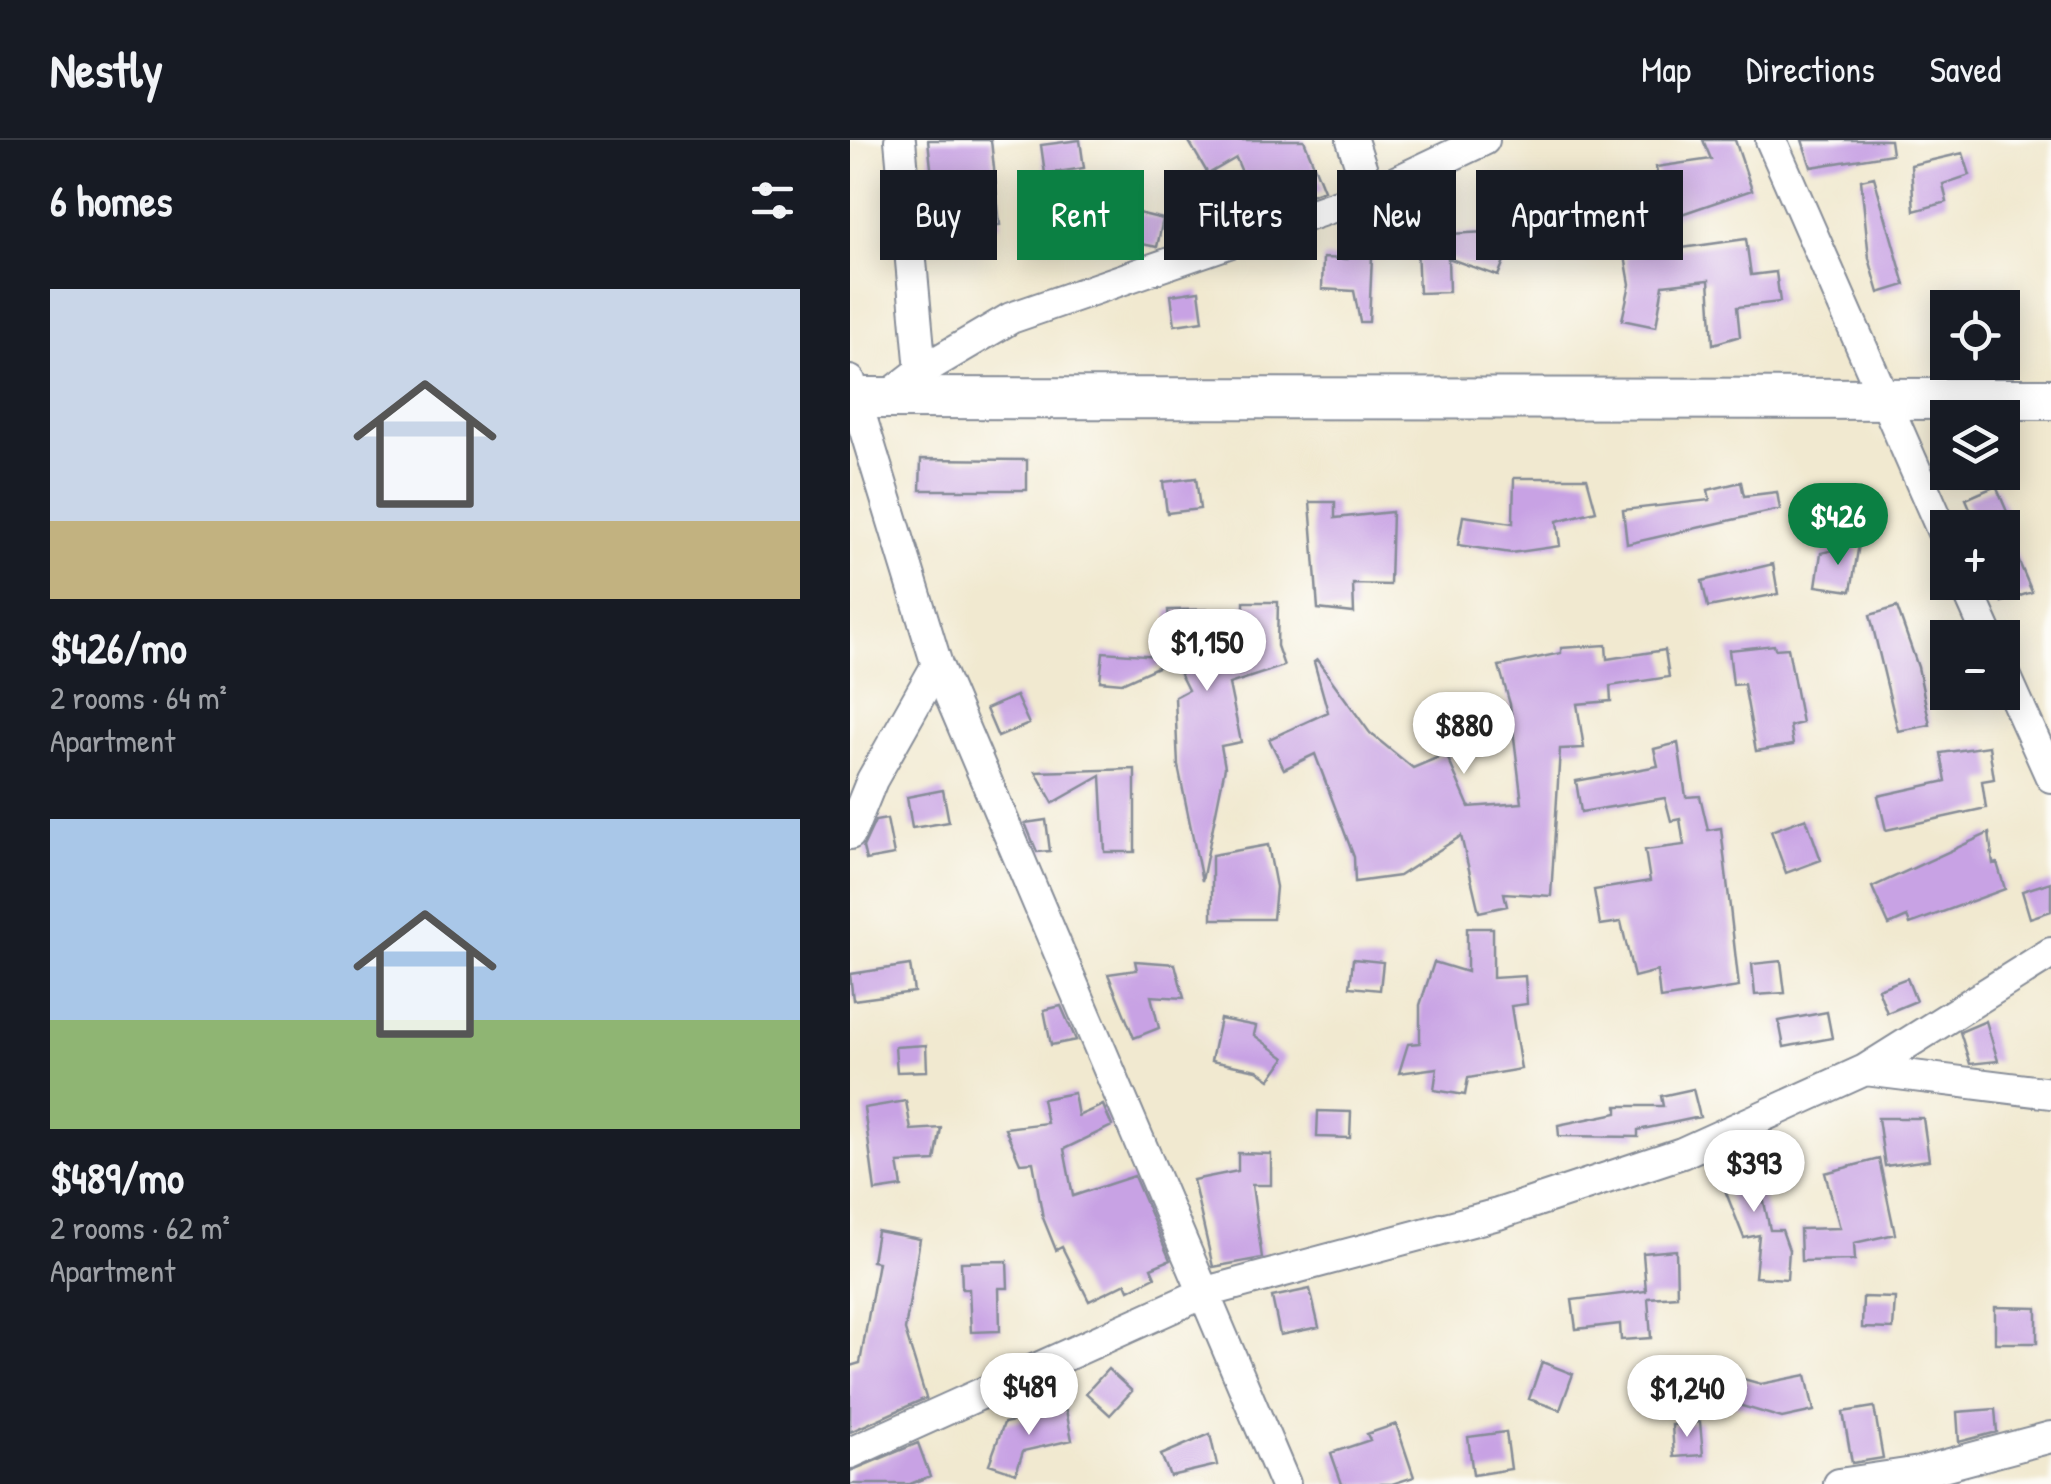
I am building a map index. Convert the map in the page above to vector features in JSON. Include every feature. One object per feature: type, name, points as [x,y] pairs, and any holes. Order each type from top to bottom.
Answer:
[{"type":"street","points":[[900,140],[921,371]]},
{"type":"street","points":[[1352,140],[1362,170]]},
{"type":"street","points":[[1421,170],[1484,140]]},
{"type":"street","points":[[1772,140],[1933,510]]},
{"type":"street","points":[[861,394],[921,371],[1011,318],[1337,205]]},
{"type":"street","points":[[861,394],[2051,399]]},
{"type":"street","points":[[861,394],[937,665],[1285,1484]]},
{"type":"street","points":[[850,834],[872,780],[937,665]]},
{"type":"street","points":[[2020,708],[2051,776]]},
{"type":"street","points":[[850,1452],[1206,1292],[1535,1202],[1682,1153],[1865,1070],[2051,953]]},
{"type":"street","points":[[1865,1070],[2051,1093]]},
{"type":"street","points":[[1840,1484],[1920,1472],[2051,1437]]},
{"type":"building","points":[[928,140],[991,140],[994,170],[931,170]]},
{"type":"building","points":[[1080,140],[1084,168],[1044,170],[1041,145]]},
{"type":"building","points":[[1188,140],[1304,140],[1316,170],[1241,170],[1236,158],[1215,170],[1206,170]]},
{"type":"building","points":[[1703,140],[1735,140],[1752,190],[1683,214],[1683,170],[1656,167],[1711,159]]},
{"type":"building","points":[[1802,140],[1890,140],[1892,154],[1811,167]]},
{"type":"building","points":[[1963,153],[1970,175],[1943,184],[1947,202],[1914,211],[1911,165]]},
{"type":"building","points":[[1317,172],[1324,190],[1317,193]]},
{"type":"building","points":[[1874,177],[1905,285],[1879,293],[1869,258],[1861,180]]},
{"type":"building","points":[[1144,214],[1163,219],[1157,247],[1144,244]]},
{"type":"building","points":[[1476,233],[1476,260],[1504,260],[1498,276],[1454,260],[1456,234]]},
{"type":"building","points":[[1746,239],[1751,275],[1776,272],[1780,302],[1737,307],[1740,336],[1713,344],[1709,280],[1663,285],[1656,327],[1622,320],[1630,284],[1626,260],[1683,260],[1683,248]]},
{"type":"building","points":[[1323,258],[1372,260],[1369,322],[1360,322],[1354,291],[1322,289]]},
{"type":"building","points":[[1418,260],[1448,260],[1449,292],[1419,293]]},
{"type":"building","points":[[1199,291],[1203,321],[1175,325],[1171,295]]},
{"type":"building","points":[[921,459],[1027,460],[1027,490],[920,490]]},
{"type":"building","points":[[1196,478],[1200,509],[1167,513],[1163,482]]},
{"type":"building","points":[[1514,478],[1587,478],[1596,511],[1557,521],[1560,546],[1511,553],[1458,545],[1463,516],[1513,523]]},
{"type":"building","points":[[1741,482],[1744,496],[1777,492],[1780,509],[1627,544],[1623,510],[1710,500],[1708,490]]},
{"type":"building","points":[[1998,490],[2006,510],[1971,510],[1966,499]]},
{"type":"building","points":[[1310,502],[1335,502],[1335,518],[1392,512],[1390,585],[1353,584],[1354,613],[1318,609]]},
{"type":"building","points":[[1859,544],[1851,591],[1816,586],[1821,553]]},
{"type":"building","points":[[1773,564],[1778,594],[1708,607],[1702,581]]},
{"type":"building","points":[[2020,564],[2032,592],[2020,596]]},
{"type":"building","points":[[1244,602],[1278,602],[1277,646],[1284,666],[1229,684],[1241,742],[1221,746],[1225,767],[1202,881],[1178,766],[1175,697],[1188,690],[1173,660],[1122,683],[1100,681],[1103,652],[1172,657],[1168,610],[1244,609]]},
{"type":"building","points":[[1897,607],[1918,667],[1930,725],[1898,731],[1870,615]]},
{"type":"building","points":[[1606,645],[1607,659],[1665,650],[1669,677],[1610,686],[1611,701],[1577,704],[1584,748],[1560,749],[1551,896],[1504,893],[1507,906],[1479,912],[1461,836],[1399,876],[1355,882],[1354,857],[1315,754],[1284,769],[1269,739],[1328,712],[1314,662],[1317,660],[1370,733],[1413,768],[1446,754],[1469,807],[1522,803],[1510,704],[1499,666],[1561,653],[1561,648]]},
{"type":"building","points":[[1774,645],[1775,649],[1788,648],[1802,723],[1790,726],[1793,745],[1756,751],[1744,684],[1733,685],[1729,650]]},
{"type":"building","points":[[1016,696],[1029,724],[998,737],[986,709]]},
{"type":"building","points":[[1678,743],[1686,797],[1700,796],[1708,830],[1721,828],[1739,987],[1660,999],[1657,971],[1634,977],[1621,922],[1600,925],[1594,890],[1650,881],[1645,850],[1684,845],[1680,819],[1671,821],[1665,798],[1581,812],[1576,781],[1658,766],[1654,749]]},
{"type":"building","points":[[1989,746],[1994,779],[1982,781],[1986,808],[1886,830],[1878,796],[1946,781],[1941,753]]},
{"type":"building","points":[[1135,769],[1135,852],[1105,852],[1101,776],[1053,803],[1036,772]]},
{"type":"building","points":[[943,790],[949,822],[912,828],[907,797]]},
{"type":"building","points":[[1806,818],[1821,860],[1786,873],[1771,831]]},
{"type":"building","points":[[887,819],[894,855],[866,860],[863,847],[875,821]]},
{"type":"building","points":[[1046,820],[1050,851],[1037,852],[1025,823]]},
{"type":"building","points":[[1989,833],[1993,864],[1997,863],[2005,889],[1910,924],[1907,917],[1889,925],[1872,887]]},
{"type":"building","points":[[1268,845],[1276,887],[1273,919],[1212,919],[1212,855]]},
{"type":"building","points":[[2051,882],[2051,911],[2030,918],[2022,891]]},
{"type":"building","points":[[1467,928],[1493,928],[1493,978],[1525,976],[1527,1004],[1511,1006],[1521,1069],[1468,1078],[1465,1095],[1434,1090],[1437,1068],[1399,1073],[1408,1044],[1420,1043],[1420,1005],[1434,962],[1467,972]]},
{"type":"building","points":[[1353,959],[1383,962],[1380,990],[1350,987]]},
{"type":"building","points":[[1135,961],[1175,964],[1184,998],[1151,996],[1159,1028],[1134,1038],[1108,974],[1137,970]]},
{"type":"building","points":[[1781,961],[1785,993],[1755,995],[1752,964]]},
{"type":"building","points":[[910,965],[914,992],[853,1000],[850,974]]},
{"type":"building","points":[[1907,978],[1916,1001],[1887,1013],[1878,989]]},
{"type":"building","points":[[1061,1006],[1076,1040],[1051,1045],[1044,1010]]},
{"type":"building","points":[[1827,1012],[1832,1038],[1784,1047],[1779,1021]]},
{"type":"building","points":[[1220,1019],[1256,1026],[1254,1035],[1285,1058],[1270,1079],[1257,1070],[1211,1061]]},
{"type":"building","points":[[1986,1021],[1998,1061],[1970,1064],[1960,1032]]},
{"type":"building","points":[[926,1045],[927,1071],[897,1072],[895,1047]]},
{"type":"building","points":[[1693,1089],[1700,1117],[1638,1130],[1638,1137],[1559,1136],[1558,1125],[1617,1113],[1617,1106],[1663,1106],[1661,1096]]},
{"type":"building","points":[[1074,1093],[1078,1116],[1103,1105],[1112,1126],[1064,1149],[1073,1196],[1134,1176],[1170,1260],[1151,1268],[1155,1277],[1129,1290],[1126,1283],[1089,1301],[1062,1247],[1056,1250],[1043,1218],[1033,1162],[1020,1163],[1005,1128],[1047,1123],[1042,1099]]},
{"type":"building","points":[[906,1101],[911,1130],[941,1128],[935,1161],[898,1163],[902,1187],[875,1191],[864,1108]]},
{"type":"building","points":[[1318,1111],[1351,1112],[1350,1138],[1317,1137]]},
{"type":"building","points":[[1878,1118],[1923,1118],[1929,1160],[1885,1166]]},
{"type":"building","points":[[1238,1153],[1271,1154],[1271,1185],[1252,1185],[1262,1258],[1213,1267],[1193,1180],[1238,1171]]},
{"type":"building","points":[[1754,1155],[1770,1230],[1782,1230],[1789,1250],[1787,1279],[1755,1277],[1759,1235],[1744,1238],[1715,1165]]},
{"type":"building","points":[[1879,1159],[1895,1234],[1854,1243],[1855,1260],[1801,1261],[1800,1229],[1840,1228],[1825,1173]]},
{"type":"building","points":[[877,1231],[920,1239],[905,1330],[926,1398],[850,1432],[850,1366],[860,1363],[878,1262],[872,1261]]},
{"type":"building","points":[[1676,1250],[1677,1296],[1648,1298],[1651,1338],[1621,1340],[1620,1324],[1576,1329],[1572,1300],[1646,1291],[1643,1253]]},
{"type":"building","points":[[1007,1261],[1008,1288],[999,1288],[1000,1331],[971,1332],[969,1289],[962,1289],[961,1262]]},
{"type":"building","points":[[1310,1289],[1319,1327],[1280,1335],[1272,1297]]},
{"type":"building","points":[[1863,1297],[1895,1298],[1893,1329],[1862,1328]]},
{"type":"building","points":[[1995,1307],[2037,1308],[2037,1343],[1995,1343]]},
{"type":"building","points":[[1542,1362],[1573,1374],[1560,1410],[1529,1399]]},
{"type":"building","points":[[1108,1369],[1132,1391],[1110,1415],[1086,1393]]},
{"type":"building","points":[[1715,1371],[1761,1384],[1806,1375],[1814,1411],[1782,1418],[1708,1396]]},
{"type":"building","points":[[1874,1407],[1883,1458],[1852,1463],[1843,1412]]},
{"type":"building","points":[[1995,1409],[1997,1432],[1959,1442],[1957,1412]]},
{"type":"building","points":[[1066,1410],[1072,1440],[1023,1451],[1016,1473],[989,1464],[1004,1423]]},
{"type":"building","points":[[1700,1422],[1703,1455],[1674,1457],[1672,1425]]},
{"type":"building","points":[[1396,1424],[1414,1477],[1392,1484],[1342,1484],[1331,1453],[1370,1440],[1367,1434]]},
{"type":"building","points":[[1506,1432],[1511,1469],[1473,1475],[1468,1437]]},
{"type":"building","points":[[1210,1434],[1217,1465],[1170,1476],[1161,1455]]},
{"type":"building","points":[[918,1443],[930,1476],[910,1484],[850,1484],[850,1471]]}]
